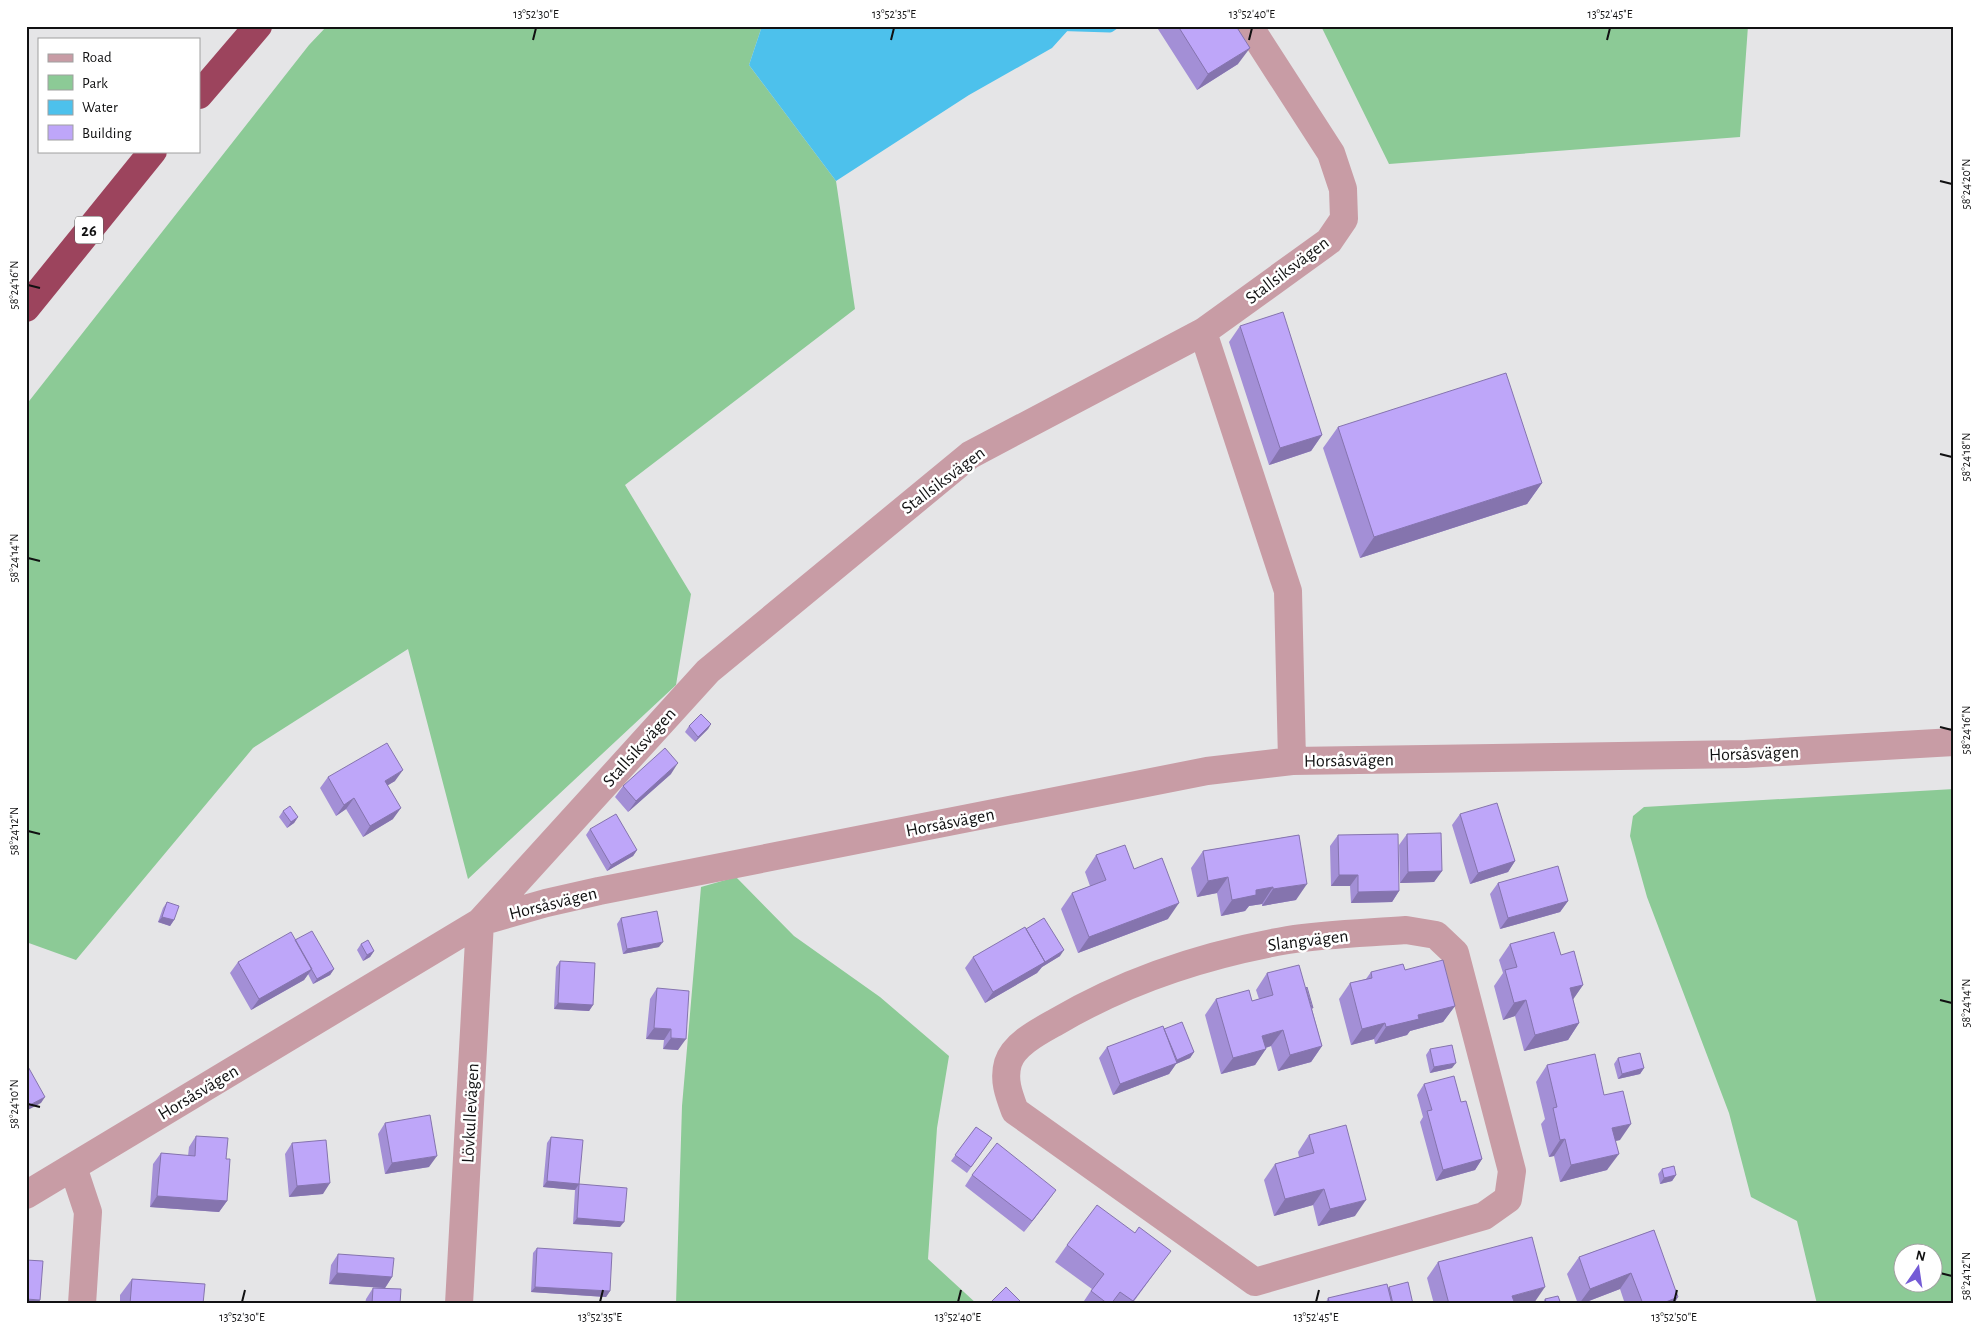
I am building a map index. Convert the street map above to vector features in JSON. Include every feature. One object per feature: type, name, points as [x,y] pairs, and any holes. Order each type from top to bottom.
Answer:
[{"type":"highway","points":[[200,94],[258,26]]},
{"type":"highway","name":"26","points":[[26,308],[152,152]]},
{"type":"street","name":"Stallsiksvägen","points":[[480,922],[708,671],[962,461],[970,455],[1203,332],[1329,242],[1344,219],[1343,189],[1331,153],[1249,26]]},
{"type":"street","points":[[1203,332],[1288,592],[1292,761]]},
{"type":"street","name":"Horsåsvägen","points":[[26,1195],[480,922],[546,903],[1207,770],[1292,761],[1744,754],[1954,742]]},
{"type":"street","name":"Lövkullevägen","points":[[459,1304],[480,922]]},
{"type":"street","name":"Slangvägen","points":[[1406,930],[1436,935],[1455,953],[1512,1172],[1508,1199],[1484,1216],[1255,1293],[1015,1111],[1006,1089],[1008,1062],[1024,1040],[1077,1009],[1131,984],[1211,957],[1289,940],[1348,934],[1406,930]]},
{"type":"street","points":[[73,1168],[88,1212],[82,1304]]},
{"type":"green space","points":[[327,26],[762,26],[749,65],[836,181],[855,309],[625,485],[691,594],[676,685],[468,879],[408,649],[253,748],[76,960],[26,942],[26,405],[309,45]]},
{"type":"green space","points":[[1321,26],[1748,26],[1740,137],[1389,164]]},
{"type":"green space","points":[[1954,789],[1954,1304],[1817,1304],[1797,1221],[1751,1197],[1729,1113],[1647,897],[1630,836],[1633,816],[1644,807]]},
{"type":"green space","points":[[736,877],[794,936],[880,997],[949,1056],[937,1128],[928,1259],[977,1304],[676,1304],[682,1106],[701,887]]},
{"type":"water","points":[[762,26],[1070,26],[1070,28],[1052,48],[969,95],[836,181],[749,65]]},
{"type":"building","points":[[1178,26],[1236,26],[1250,48],[1208,74]]},
{"type":"building","points":[[1283,312],[1322,435],[1280,448],[1240,326]]},
{"type":"building","points":[[1506,373],[1542,483],[1374,537],[1338,427]]},
{"type":"building","points":[[701,714],[711,724],[698,737],[689,726]]},
{"type":"building","points":[[387,743],[403,770],[385,781],[401,808],[370,826],[354,798],[344,805],[328,777]]},
{"type":"building","points":[[665,748],[678,763],[636,801],[623,786]]},
{"type":"building","points":[[1497,803],[1515,861],[1478,873],[1460,814]]},
{"type":"building","points":[[290,806],[298,817],[291,822],[283,811]]},
{"type":"building","points":[[616,814],[637,850],[611,865],[590,829]]},
{"type":"building","points":[[1441,833],[1442,871],[1408,872],[1407,834]]},
{"type":"building","points":[[1398,834],[1399,891],[1358,892],[1358,875],[1339,875],[1338,835]]},
{"type":"building","points":[[1299,835],[1307,884],[1256,890],[1256,895],[1232,900],[1228,877],[1208,881],[1203,851]]},
{"type":"building","points":[[1125,845],[1134,869],[1162,858],[1179,903],[1089,937],[1072,893],[1106,880],[1096,855]]},
{"type":"building","points":[[1558,866],[1568,901],[1508,918],[1498,883]]},
{"type":"building","points":[[167,902],[179,906],[174,920],[162,917]]},
{"type":"building","points":[[657,911],[663,942],[627,949],[621,918]]},
{"type":"building","points":[[1044,918],[1064,950],[1045,962],[1026,929]]},
{"type":"building","points":[[1025,927],[1045,962],[993,992],[973,957]]},
{"type":"building","points":[[312,931],[334,969],[317,979],[295,940]]},
{"type":"building","points":[[291,932],[312,969],[259,999],[238,962]]},
{"type":"building","points":[[1554,932],[1561,955],[1574,951],[1583,985],[1570,988],[1579,1023],[1535,1035],[1526,1000],[1514,1003],[1505,970],[1517,967],[1510,944]]},
{"type":"building","points":[[368,940],[374,951],[367,955],[361,944]]},
{"type":"building","points":[[1443,960],[1455,1006],[1418,1015],[1419,1019],[1386,1027],[1385,1023],[1362,1029],[1350,983],[1372,978],[1371,972],[1403,964],[1405,970]]},
{"type":"building","points":[[560,961],[595,963],[593,1005],[558,1003]]},
{"type":"building","points":[[1299,965],[1322,1046],[1290,1055],[1283,1030],[1262,1036],[1266,1049],[1233,1058],[1216,999],[1249,990],[1252,1001],[1273,995],[1267,973]]},
{"type":"building","points":[[1307,987],[1313,1008],[1306,988]]},
{"type":"building","points":[[657,988],[689,991],[686,1039],[671,1038],[671,1029],[654,1028]]},
{"type":"building","points":[[1182,1022],[1194,1052],[1177,1060],[1164,1029]]},
{"type":"building","points":[[1163,1026],[1177,1063],[1120,1084],[1107,1047]]},
{"type":"building","points":[[1452,1045],[1456,1063],[1434,1067],[1430,1049]]},
{"type":"building","points":[[1640,1053],[1644,1068],[1622,1074],[1618,1058]]},
{"type":"building","points":[[1595,1054],[1604,1095],[1623,1091],[1631,1124],[1612,1128],[1619,1154],[1571,1165],[1565,1139],[1560,1140],[1553,1108],[1557,1107],[1547,1065]]},
{"type":"building","points":[[26,1063],[45,1097],[26,1107]]},
{"type":"building","points":[[1454,1076],[1461,1102],[1466,1101],[1482,1159],[1443,1170],[1427,1111],[1432,1110],[1424,1084]]},
{"type":"building","points":[[430,1115],[437,1156],[392,1163],[385,1123]]},
{"type":"building","points":[[1346,1125],[1366,1200],[1330,1209],[1324,1189],[1285,1199],[1275,1164],[1314,1153],[1309,1135]]},
{"type":"building","points":[[976,1127],[992,1138],[971,1167],[955,1155]]},
{"type":"building","points":[[196,1136],[228,1138],[226,1159],[230,1159],[227,1201],[157,1196],[161,1153],[195,1156]]},
{"type":"building","points":[[551,1137],[583,1140],[579,1184],[547,1181]]},
{"type":"building","points":[[326,1140],[330,1183],[297,1186],[292,1143]]},
{"type":"building","points":[[997,1143],[1056,1190],[1032,1221],[972,1175]]},
{"type":"building","points":[[1674,1166],[1676,1175],[1664,1178],[1662,1169]]},
{"type":"building","points":[[579,1184],[627,1188],[624,1222],[577,1218]]},
{"type":"building","points":[[1097,1205],[1135,1233],[1139,1227],[1171,1251],[1133,1301],[1120,1292],[1111,1304],[1108,1304],[1091,1291],[1104,1274],[1067,1245]]},
{"type":"building","points":[[1654,1230],[1678,1297],[1661,1304],[1643,1304],[1631,1273],[1590,1289],[1579,1257]]},
{"type":"building","points":[[1532,1237],[1545,1287],[1512,1296],[1515,1304],[1449,1304],[1438,1262]]},
{"type":"building","points":[[537,1248],[612,1253],[610,1291],[535,1287]]},
{"type":"building","points":[[338,1254],[394,1258],[392,1277],[337,1273]]},
{"type":"building","points":[[26,1260],[43,1261],[40,1300],[26,1299]]},
{"type":"building","points":[[132,1279],[205,1284],[203,1304],[130,1304]]},
{"type":"building","points":[[1408,1282],[1413,1304],[1393,1304],[1389,1287]]},
{"type":"building","points":[[1387,1284],[1392,1304],[1330,1304],[1328,1298]]},
{"type":"building","points":[[1006,1287],[1023,1304],[994,1304],[992,1301]]},
{"type":"building","points":[[373,1288],[401,1289],[400,1304],[372,1304]]},
{"type":"building","points":[[1558,1296],[1561,1304],[1547,1304],[1545,1299]]},
{"type":"waterway","points":[[1047,26],[1110,28],[1113,26]]}]
